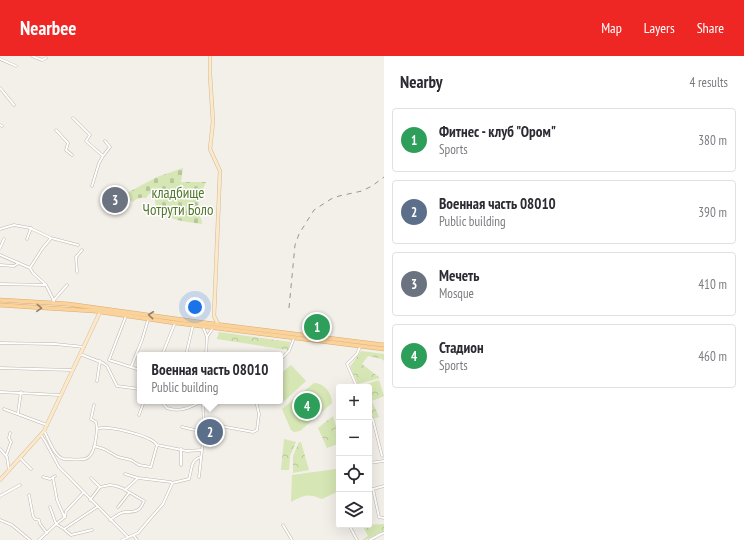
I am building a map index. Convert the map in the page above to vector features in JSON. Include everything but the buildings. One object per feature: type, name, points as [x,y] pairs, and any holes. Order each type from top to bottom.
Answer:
[{"type":"main road","points":[[0,300],[53,302],[78,305],[208,322],[294,338],[384,349]]},
{"type":"main road","points":[[0,305],[100,312],[193,326],[384,345]]},
{"type":"main road","points":[[77,310],[78,305]]},
{"type":"main road","points":[[169,317],[169,322]]},
{"type":"street","points":[[32,56],[43,60],[46,58]]},
{"type":"street","points":[[210,56],[213,122],[210,149],[220,171],[214,316],[218,324]]},
{"type":"street","points":[[0,58],[16,66]]},
{"type":"street","points":[[0,88],[14,105]]},
{"type":"street","points":[[73,118],[90,134],[86,141],[103,156]]},
{"type":"street","points":[[56,130],[68,143],[66,150],[72,155]]},
{"type":"street","points":[[92,186],[98,163],[110,147],[105,141]]},
{"type":"street","points":[[0,229],[14,225],[31,228],[51,238],[78,245]]},
{"type":"street","points":[[27,239],[31,228]]},
{"type":"street","points":[[30,268],[51,238]]},
{"type":"street","points":[[0,248],[4,239]]},
{"type":"street","points":[[77,272],[76,257],[82,250]]},
{"type":"street","points":[[0,255],[30,268],[33,273],[46,285],[53,302],[67,285]]},
{"type":"street","points":[[0,265],[14,266],[19,263]]},
{"type":"street","points":[[0,284],[46,285]]},
{"type":"street","points":[[0,480],[44,431],[100,312]]},
{"type":"street","points":[[126,316],[109,360],[137,369]]},
{"type":"street","points":[[208,322],[214,316]]},
{"type":"street","points":[[137,352],[148,320]]},
{"type":"street","points":[[163,352],[175,323]]},
{"type":"street","points":[[187,352],[193,326]]},
{"type":"street","points":[[203,327],[207,337],[206,352]]},
{"type":"street","points":[[207,337],[213,328]]},
{"type":"street","points":[[283,357],[289,351],[294,338]]},
{"type":"street","points":[[0,343],[55,344],[84,347]]},
{"type":"street","points":[[356,384],[347,364],[357,354],[360,347]]},
{"type":"street","points":[[131,367],[137,352]]},
{"type":"street","points":[[80,354],[100,361],[106,366],[117,386],[137,389]]},
{"type":"street","points":[[97,381],[100,361]]},
{"type":"street","points":[[0,368],[72,370]]},
{"type":"street","points":[[0,392],[60,395]]},
{"type":"street","points":[[18,413],[21,392]]},
{"type":"street","points":[[139,415],[142,404]]},
{"type":"street","points":[[164,404],[167,408],[179,410],[189,408],[197,404]]},
{"type":"street","points":[[199,476],[204,432],[203,404]]},
{"type":"street","points":[[204,424],[253,432],[257,430],[259,414],[257,404]]},
{"type":"street","points":[[44,431],[57,455],[61,459],[85,459],[89,456],[94,446],[97,428],[96,422],[91,419],[94,405]]},
{"type":"street","points":[[4,408],[47,425]]},
{"type":"street","points":[[372,418],[382,456]]},
{"type":"street","points":[[94,446],[131,460],[139,466],[152,467],[157,445],[154,440],[131,433],[106,427],[97,428]]},
{"type":"street","points":[[182,427],[198,432],[204,432]]},
{"type":"street","points":[[6,456],[11,442],[9,438],[10,433]]},
{"type":"street","points":[[41,435],[59,468],[128,537]]},
{"type":"street","points":[[157,445],[186,451],[201,450]]},
{"type":"street","points":[[0,449],[6,456],[9,470]]},
{"type":"street","points":[[181,449],[181,466]]},
{"type":"street","points":[[125,474],[138,478],[172,483],[189,479],[193,462],[196,458],[201,457]]},
{"type":"street","points":[[20,458],[31,469]]},
{"type":"street","points":[[372,463],[384,461]]},
{"type":"street","points":[[43,478],[54,477],[57,500],[65,517]]},
{"type":"street","points":[[91,478],[100,487]]},
{"type":"street","points":[[124,490],[138,478]]},
{"type":"street","points":[[122,540],[134,536],[145,525],[163,504],[172,483]]},
{"type":"street","points":[[0,496],[20,485]]},
{"type":"street","points":[[90,500],[100,487],[110,485],[116,486],[144,501],[141,507],[136,511],[132,513],[123,513],[110,520]]},
{"type":"street","points":[[384,486],[373,489],[379,517],[384,518]]},
{"type":"street","points":[[40,540],[65,517],[66,511],[83,493]]},
{"type":"street","points":[[118,507],[129,493]]},
{"type":"street","points":[[29,495],[33,516],[35,519],[38,519],[46,533]]},
{"type":"street","points":[[50,506],[56,524],[71,535],[92,530]]},
{"type":"street","points":[[64,529],[97,507]]},
{"type":"street","points":[[0,520],[12,525],[30,540]]},
{"type":"street","points":[[283,525],[292,540]]},
{"type":"street","points":[[351,528],[357,540]]},
{"type":"street","points":[[370,540],[384,534]]},
{"type":"street","points":[[134,536],[137,540]]},
{"type":"green space","name":"кладбище Чотрути Боло","points":[[183,168],[181,182],[206,182],[202,191],[200,192],[199,200],[199,213],[202,224],[177,220],[165,215],[156,207],[154,193],[149,194],[146,198],[140,198],[133,202],[130,200],[127,193],[157,177]]},
{"type":"green space","points":[[219,332],[290,342],[288,350],[217,339]]},
{"type":"green space","points":[[361,351],[384,354],[384,361],[382,359],[368,356],[362,364],[380,378],[358,384],[350,367]]},
{"type":"green space","points":[[291,365],[306,381],[283,402],[283,372]]},
{"type":"green space","points":[[379,380],[384,396],[372,401],[372,384],[367,384]]},
{"type":"green space","points":[[314,383],[318,383],[327,389],[331,396],[332,403],[300,431],[294,432],[291,430],[282,409]]},
{"type":"green space","points":[[372,401],[379,417],[373,419],[372,417]]},
{"type":"green space","points":[[333,416],[336,426],[336,445],[327,448],[318,428]]},
{"type":"green space","points":[[284,439],[296,442],[290,456],[289,470],[281,470]]},
{"type":"green space","points":[[299,442],[301,442],[309,470],[293,473],[293,456]]},
{"type":"green space","points":[[336,469],[336,492],[322,499],[309,495],[291,502],[292,475]]},
{"type":"green space","points":[[384,524],[384,532],[362,540],[368,536],[364,528],[372,528],[372,525]]},
{"type":"railway","points":[[289,308],[295,245],[299,234],[314,210],[331,199],[362,191],[384,177]]},
{"type":"place","name":"Мечеть","points":[[115,200]]},
{"type":"place","name":"Фитнес - клуб \"Ором\"","points":[[317,327]]},
{"type":"place","name":"Стадион","points":[[307,406]]},
{"type":"place","name":"Военная часть 08010","points":[[210,432]]}]
